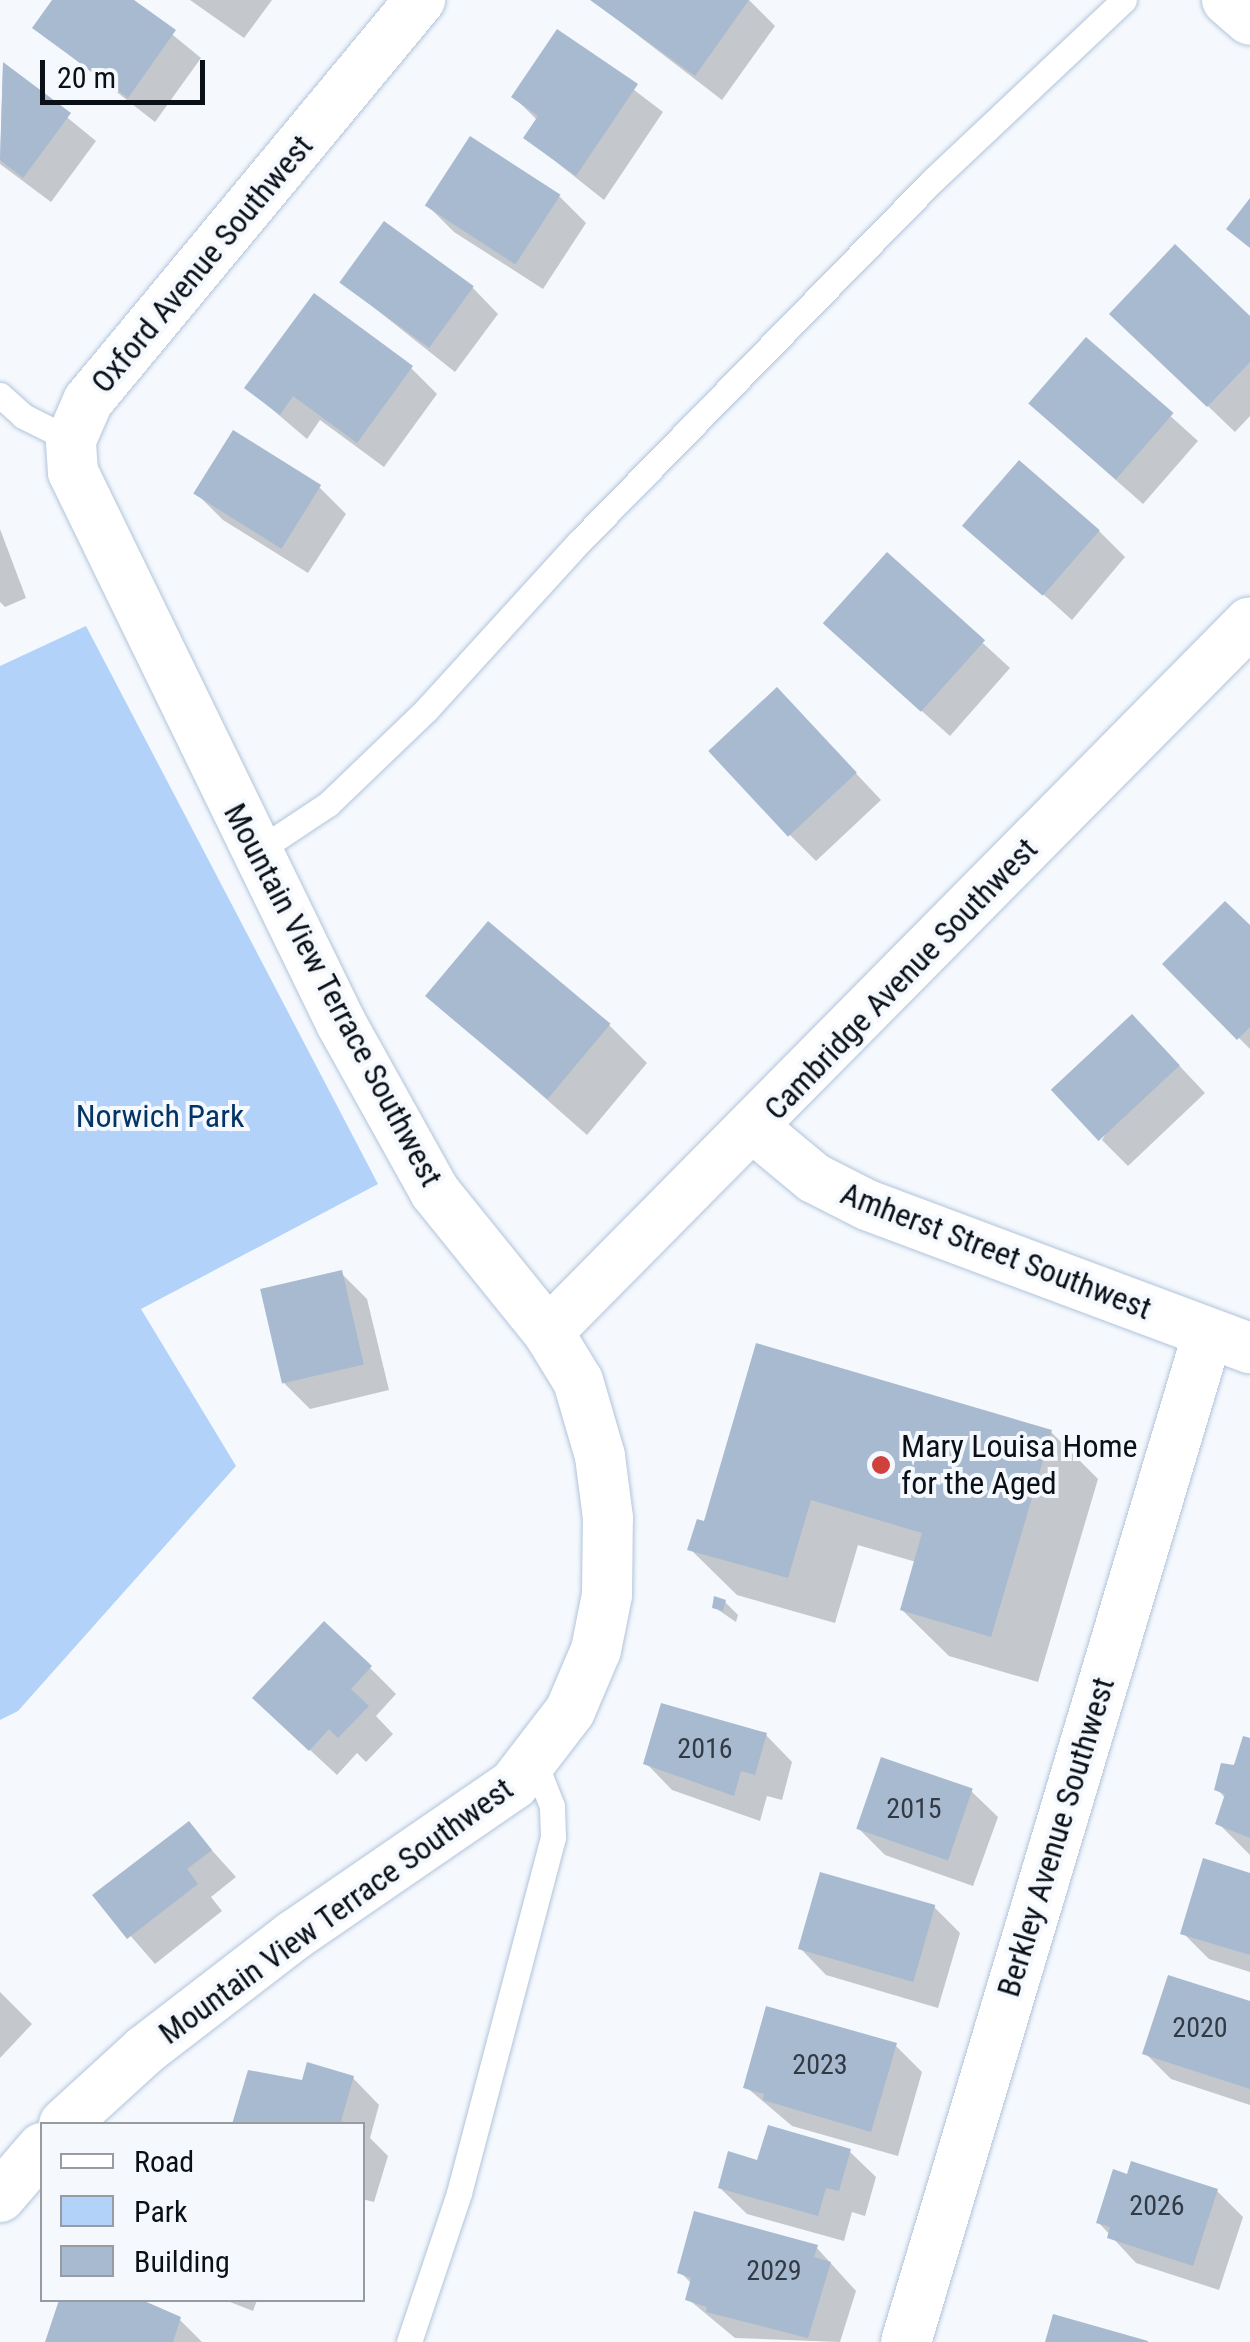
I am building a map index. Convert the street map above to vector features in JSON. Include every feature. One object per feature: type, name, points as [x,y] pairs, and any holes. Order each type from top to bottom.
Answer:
[{"type":"street","name":"Oxford Avenue Southwest","points":[[71,440],[88,401],[420,0]]},
{"type":"street","points":[[1226,0],[1250,20]]},
{"type":"street","name":"Mountain View Terrace Southwest","points":[[66,2122],[145,2050],[278,1947],[514,1784],[534,1762],[570,1711],[596,1650],[607,1595],[608,1518],[600,1456],[578,1381],[548,1332],[436,1192],[256,852],[73,472],[71,440]]},
{"type":"street","name":"Cambridge Avenue Southwest","points":[[548,1332],[755,1129],[1250,622]]},
{"type":"street","name":"Amherst Street Southwest","points":[[755,1129],[814,1178],[866,1205],[1229,1340]]},
{"type":"street","name":"Berkley Avenue Southwest","points":[[906,2342],[1229,1340]]},
{"type":"street","points":[[0,2198],[40,2150]]},
{"type":"lane","points":[[256,852],[328,804],[426,710],[579,542],[934,179],[1124,0]]},
{"type":"lane","points":[[0,395],[23,416],[71,440]]},
{"type":"lane","points":[[409,2342],[458,2193],[553,1837],[552,1806],[534,1762]]},
{"type":"green space","name":"Norwich Park","points":[[86,626],[378,1184],[141,1309],[236,1466],[18,1711],[0,1720],[0,666]]},
{"type":"building","points":[[52,0],[134,0],[176,30],[128,98],[32,28]]},
{"type":"building","points":[[590,0],[749,0],[695,76]]},
{"type":"building","points":[[557,29],[638,84],[576,176],[523,138],[538,116],[511,97]]},
{"type":"building","points":[[3,62],[71,113],[23,178],[0,160]]},
{"type":"building","points":[[470,136],[561,195],[515,264],[425,206]]},
{"type":"building","points":[[1250,198],[1250,248],[1226,229]]},
{"type":"building","points":[[384,221],[474,286],[429,348],[339,282]]},
{"type":"building","points":[[1175,244],[1250,316],[1250,362],[1207,407],[1109,314]]},
{"type":"building","points":[[314,293],[413,366],[357,443],[293,396],[280,415],[244,388]]},
{"type":"building","points":[[1086,337],[1174,413],[1116,480],[1028,403]]},
{"type":"building","points":[[233,430],[321,485],[281,549],[193,494]]},
{"type":"building","points":[[1019,460],[1100,530],[1043,596],[962,526]]},
{"type":"building","points":[[887,552],[985,640],[921,712],[823,623]]},
{"type":"building","points":[[777,687],[857,773],[788,837],[708,751]]},
{"type":"building","points":[[1225,901],[1250,925],[1250,1027],[1237,1040],[1162,964]]},
{"type":"building","points":[[488,921],[611,1024],[548,1099],[425,996]]},
{"type":"building","points":[[1132,1014],[1180,1065],[1099,1141],[1051,1090]]},
{"type":"building","points":[[342,1270],[364,1365],[282,1383],[260,1289]]},
{"type":"building","name":"Mary Louisa Home for the Aged","points":[[756,1343],[1052,1430],[991,1637],[900,1610],[922,1533],[811,1500],[788,1578],[687,1550],[697,1519],[704,1521]]},
{"type":"building","points":[[714,1596],[726,1600],[723,1611],[712,1608]]},
{"type":"building","points":[[324,1621],[372,1666],[351,1689],[369,1706],[338,1738],[329,1729],[309,1751],[252,1698]]},
{"type":"building","points":[[661,1703],[767,1733],[755,1775],[741,1771],[734,1796],[643,1764]]},
{"type":"building","points":[[1243,1736],[1250,1738],[1250,1838],[1215,1824],[1225,1794],[1214,1790],[1221,1763],[1234,1765]]},
{"type":"building","points":[[881,1757],[973,1789],[948,1860],[856,1829]]},
{"type":"building","points":[[189,1821],[212,1850],[187,1869],[198,1884],[127,1939],[92,1895]]},
{"type":"building","points":[[1203,1858],[1250,1873],[1250,1955],[1180,1934]]},
{"type":"building","points":[[820,1872],[935,1905],[913,1982],[798,1949]]},
{"type":"building","points":[[1168,1975],[1250,2001],[1250,2089],[1142,2054]]},
{"type":"building","points":[[766,2006],[897,2043],[871,2132],[763,2100],[764,2094],[743,2088]]},
{"type":"building","points":[[307,2062],[354,2076],[341,2121],[344,2122],[233,2122],[248,2070],[302,2080]]},
{"type":"building","points":[[768,2125],[851,2149],[839,2191],[826,2188],[818,2216],[718,2188],[728,2151],[757,2160]]},
{"type":"building","points":[[1131,2161],[1218,2189],[1193,2266],[1107,2238],[1110,2227],[1096,2223],[1113,2169],[1127,2174]]},
{"type":"building","points":[[694,2211],[818,2245],[814,2257],[831,2262],[808,2338],[706,2312],[707,2307],[685,2300],[691,2278],[677,2273]]},
{"type":"building","points":[[58,2302],[147,2302],[181,2317],[173,2342],[45,2342]]},
{"type":"building","points":[[1053,2314],[1148,2341],[1148,2342],[1045,2342]]},
{"type":"place","name":"Mary Louisa Home for the Aged","points":[[881,1465]]}]
